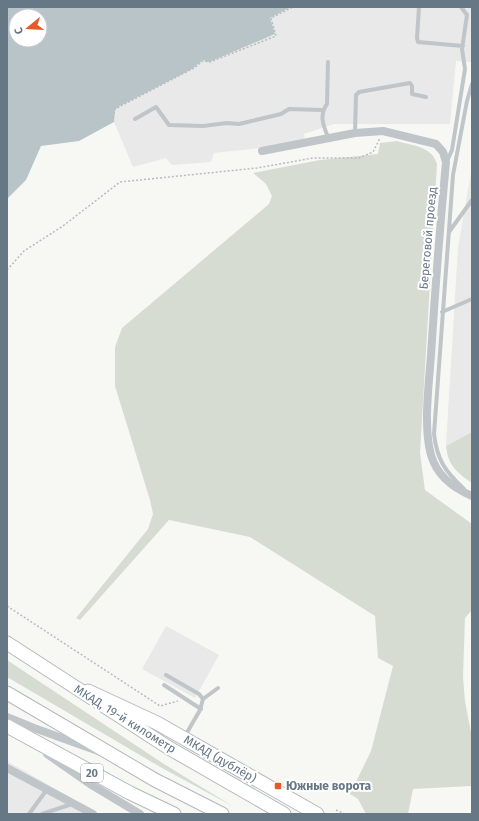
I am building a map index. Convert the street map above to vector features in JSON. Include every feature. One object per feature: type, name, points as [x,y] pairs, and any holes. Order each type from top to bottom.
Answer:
[{"type":"main road","name":"МКАД, 19-й километр","points":[[7,643],[169,748],[284,814]]},
{"type":"main road","name":"МКАД (дублёр)","points":[[57,676],[157,723],[317,814]]},
{"type":"main road","points":[[7,694],[155,780],[222,814]]},
{"type":"main road","name":"20","points":[[10,728],[130,793],[174,814]]},
{"type":"street","points":[[262,151],[328,137],[383,131],[436,144],[443,152],[446,162]]},
{"type":"street","name":"Береговой проезд","points":[[446,162],[435,290],[428,399],[428,430],[431,454],[436,468],[441,476],[462,492],[472,496]]},
{"type":"street","points":[[7,717],[118,759]]},
{"type":"street","points":[[10,728],[90,784],[140,814]]},
{"type":"street","points":[[7,768],[48,788],[93,814]]},
{"type":"lane","points":[[419,7],[418,42],[463,46]]},
{"type":"lane","points":[[446,162],[452,150],[465,69],[463,46],[468,15],[462,7]]},
{"type":"lane","points":[[328,62],[326,104],[322,110],[322,123],[328,137]]},
{"type":"lane","points":[[354,133],[356,95],[359,92],[410,83],[412,86],[412,94],[426,97]]},
{"type":"lane","points":[[472,84],[467,101],[453,175],[434,434],[436,452],[443,467],[472,496]]},
{"type":"lane","points":[[135,119],[156,107],[169,125],[203,126],[228,123],[238,124],[257,120],[289,109],[322,110]]},
{"type":"lane","points":[[449,233],[472,200]]},
{"type":"lane","points":[[442,312],[472,299]]},
{"type":"lane","points":[[166,675],[199,694],[203,699]]},
{"type":"lane","points":[[164,685],[201,709]]},
{"type":"lane","points":[[183,738],[201,709],[203,699],[218,688]]},
{"type":"lane","points":[[29,814],[48,788]]},
{"type":"lane","points":[[42,814],[74,803]]},
{"type":"path","points":[[113,118],[115,109],[194,68],[203,61],[210,62],[276,36],[270,18],[293,7]]},
{"type":"path","points":[[7,270],[24,251],[63,226],[120,182],[257,168],[313,158],[359,158],[373,152],[383,131]]},
{"type":"path","points":[[7,606],[160,706],[186,699]]},
{"type":"path","points":[[336,810],[345,814]]},
{"type":"shaded area","points":[[7,7],[291,7],[270,18],[275,34],[209,62],[203,60],[192,69],[118,107],[115,110],[114,122],[79,141],[41,146],[26,180],[7,199]]},
{"type":"shaded area","points":[[291,7],[472,7],[472,59],[471,62],[456,61],[450,124],[334,124],[304,134],[305,139],[280,146],[214,153],[211,162],[172,165],[166,158],[133,167],[114,122],[115,110],[118,107],[192,69],[203,60],[274,35],[270,18]]},
{"type":"shaded area","points":[[397,141],[426,150],[435,158],[437,164],[420,453],[425,490],[472,524],[472,610],[465,618],[463,677],[465,701],[472,738],[472,786],[413,789],[408,814],[366,814],[358,799],[350,794],[371,751],[393,666],[378,658],[375,616],[250,537],[169,520],[80,620],[76,618],[148,529],[153,514],[115,386],[115,347],[122,328],[269,204],[272,196],[266,184],[253,173],[320,160],[378,154],[380,143]]},
{"type":"shaded area","points":[[472,167],[472,432],[446,446],[458,247]]},
{"type":"shaded area","points":[[472,432],[472,483],[454,468],[447,453],[446,446]]},
{"type":"shaded area","points":[[166,626],[219,655],[195,698],[142,669]]},
{"type":"shaded area","points":[[7,660],[164,764],[234,807],[162,768],[7,677]]},
{"type":"shaded area","points":[[7,761],[82,804],[99,814],[7,814]]},
{"type":"place","name":"Южные ворота","points":[[278,786]]}]
